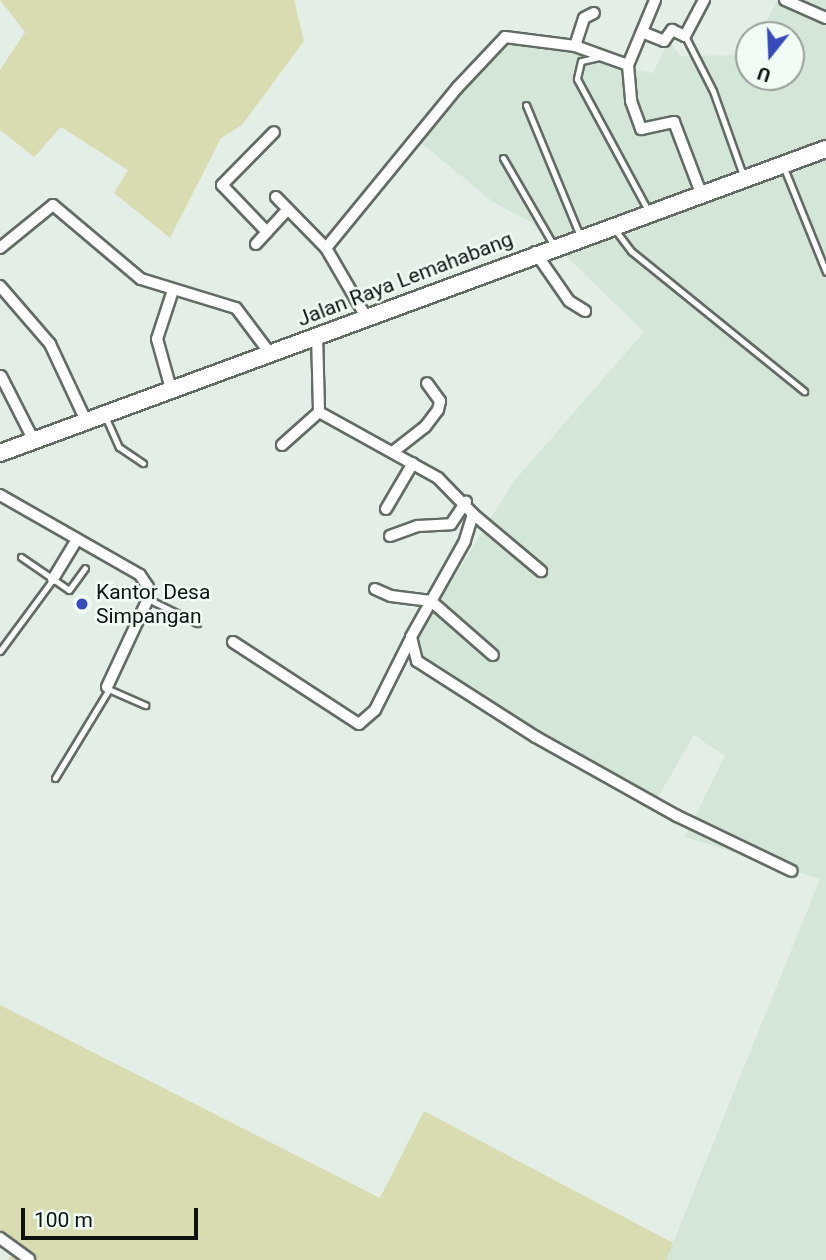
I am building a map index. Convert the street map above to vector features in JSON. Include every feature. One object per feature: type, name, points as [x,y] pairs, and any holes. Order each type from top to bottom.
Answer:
[{"type":"main road","name":"Jalan Raya Lemahabang","points":[[0,453],[535,252],[826,149]]},
{"type":"street","points":[[642,32],[664,41],[671,30],[685,36],[704,0]]},
{"type":"street","points":[[785,0],[826,18]]},
{"type":"street","points":[[652,1],[628,65],[631,101],[641,129],[674,122],[701,193]]},
{"type":"street","points":[[575,46],[584,18],[594,13]]},
{"type":"street","points":[[326,248],[457,88],[505,37],[575,46],[628,65]]},
{"type":"street","points":[[267,232],[222,185],[274,132]]},
{"type":"street","points":[[276,197],[326,248],[365,315]]},
{"type":"street","points":[[0,248],[53,205],[141,279],[236,308],[269,352]]},
{"type":"street","points":[[256,244],[288,209]]},
{"type":"street","points":[[535,252],[569,301],[585,311]]},
{"type":"street","points":[[0,286],[50,344],[86,421]]},
{"type":"street","points":[[171,389],[157,339],[173,290]]},
{"type":"street","points":[[282,445],[319,412],[317,334]]},
{"type":"street","points":[[1,376],[34,441]]},
{"type":"street","points":[[394,451],[425,427],[438,410],[440,401],[427,383]]},
{"type":"street","points":[[319,412],[335,424],[394,451],[413,463],[466,502],[473,514],[541,571]]},
{"type":"street","points":[[386,509],[413,463]]},
{"type":"street","points":[[0,495],[76,541],[140,575],[148,599],[107,689]]},
{"type":"street","points":[[390,536],[418,526],[451,524],[466,502]]},
{"type":"street","points":[[233,642],[359,724],[375,710],[411,637],[466,541],[473,514]]},
{"type":"street","points":[[53,579],[76,541]]},
{"type":"street","points":[[375,589],[391,596],[431,601],[493,655]]},
{"type":"street","points":[[411,637],[417,661],[536,737],[677,816],[792,871]]},
{"type":"street","points":[[0,1238],[29,1259]]},
{"type":"lane","points":[[685,36],[713,91],[744,178]]},
{"type":"lane","points":[[604,56],[582,61],[577,79],[649,212]]},
{"type":"lane","points":[[526,105],[580,236]]},
{"type":"lane","points":[[503,158],[554,246]]},
{"type":"lane","points":[[783,164],[826,272]]},
{"type":"lane","points":[[613,225],[631,251],[804,391]]},
{"type":"lane","points":[[105,414],[119,447],[143,463]]},
{"type":"lane","points":[[21,556],[70,590],[85,568]]},
{"type":"lane","points":[[0,651],[53,579]]},
{"type":"lane","points":[[148,599],[173,615],[197,623]]},
{"type":"lane","points":[[55,778],[107,689],[145,705]]},
{"type":"shaded area","points":[[777,0],[826,0],[826,1260],[666,1260],[820,879],[685,837],[725,756],[694,735],[654,804],[409,650],[514,481],[644,332],[532,223],[493,202],[414,137],[504,41],[572,45],[625,68],[653,73],[669,40],[680,56],[735,55],[735,91],[805,91],[805,21],[767,21]]},
{"type":"green space","points":[[0,0],[294,0],[304,41],[242,125],[221,138],[170,238],[114,193],[128,170],[61,127],[34,157],[0,130],[0,70],[25,32]]},
{"type":"green space","points":[[0,1005],[380,1198],[424,1111],[673,1243],[666,1260],[8,1260],[17,1247],[0,1234]]},
{"type":"place","name":"Kantor Desa Simpangan","points":[[82,604]]}]
